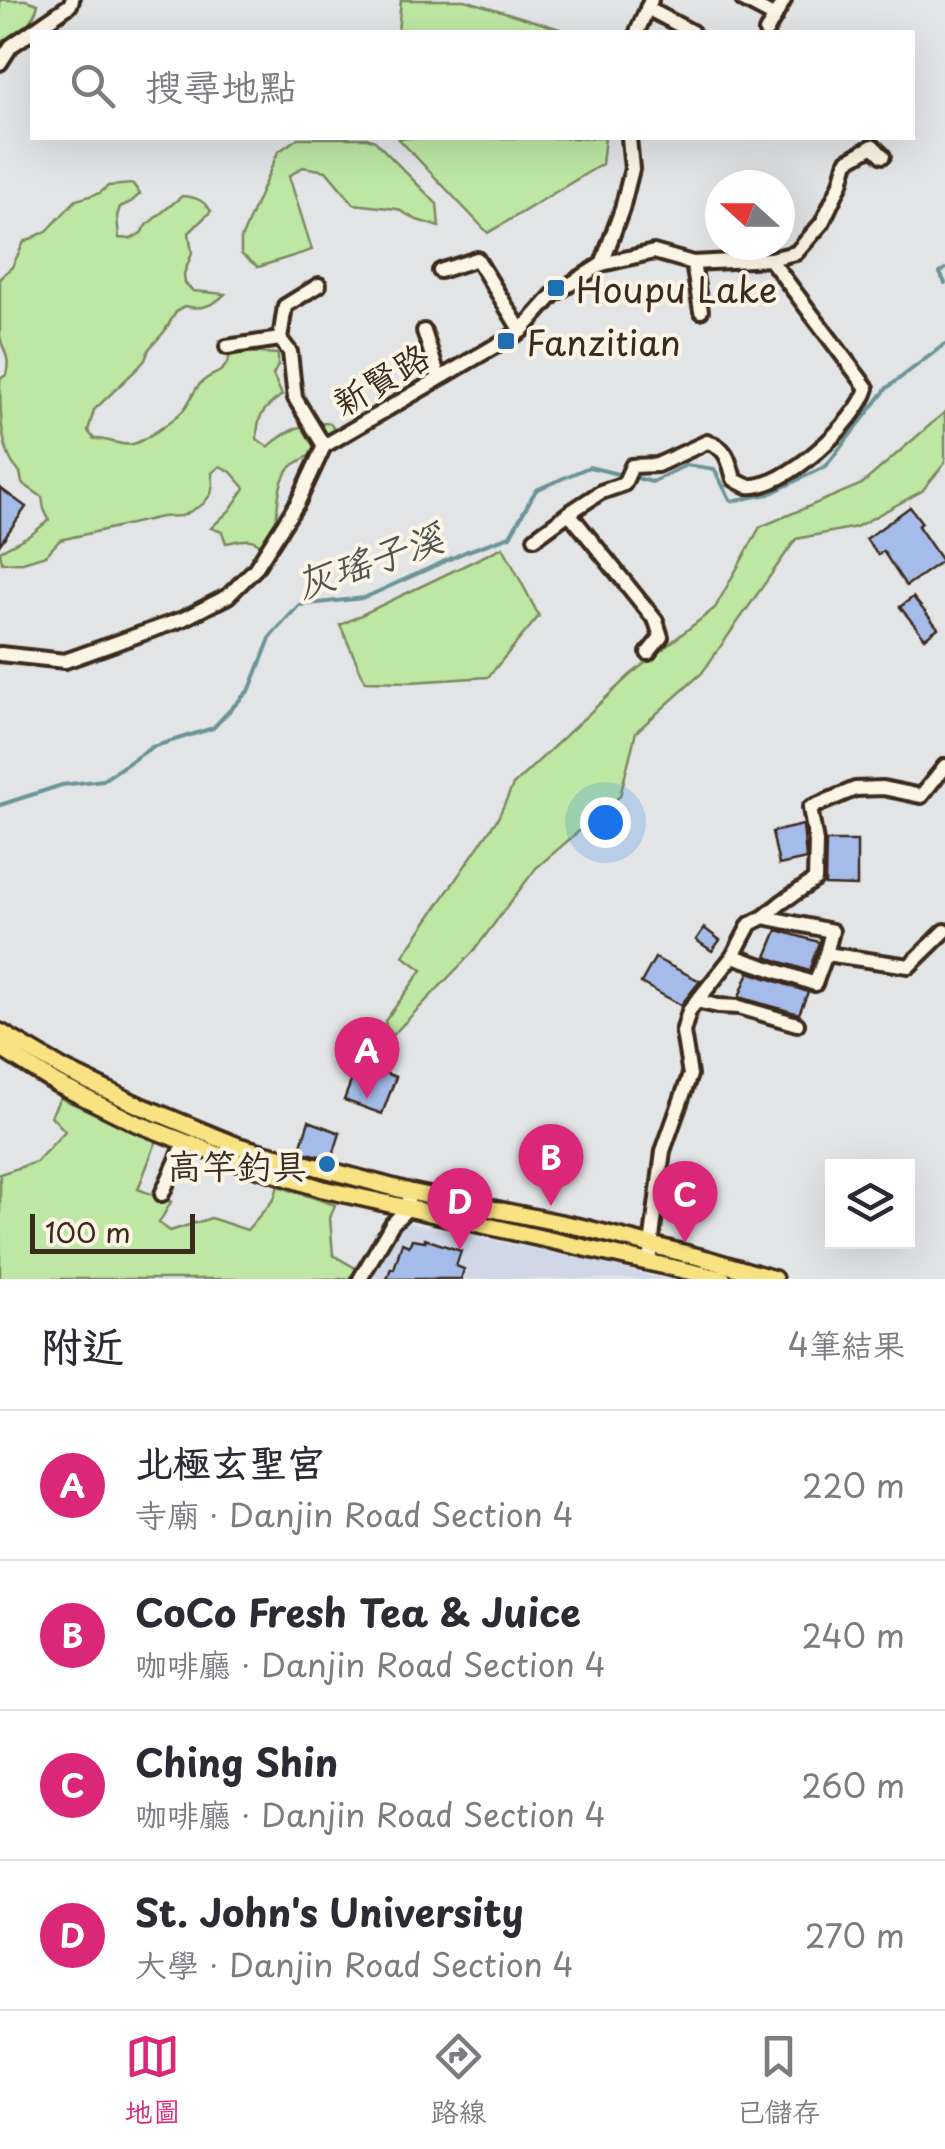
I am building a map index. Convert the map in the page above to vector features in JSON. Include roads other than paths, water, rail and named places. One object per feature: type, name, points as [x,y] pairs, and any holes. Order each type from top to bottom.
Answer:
[{"type":"main road","points":[[0,1032],[65,1070],[188,1128],[408,1201]]},
{"type":"main road","points":[[0,1048],[56,1084],[136,1123],[323,1189],[408,1201],[774,1279]]},
{"type":"main road","points":[[650,1253],[723,1279]]},
{"type":"street","points":[[34,30],[70,6],[72,0]]},
{"type":"street","points":[[743,0],[775,17]]},
{"type":"street","points":[[767,30],[784,0]]},
{"type":"street","points":[[639,30],[649,4],[689,30]]},
{"type":"street","points":[[0,63],[10,46],[30,33]]},
{"type":"street","points":[[602,264],[632,169],[628,140]]},
{"type":"street","points":[[795,253],[822,223],[842,184],[847,161],[873,146],[884,156]]},
{"type":"street","name":"新賢路","points":[[0,654],[66,661],[182,619],[228,596],[255,568],[277,536],[324,446],[521,331],[552,295],[602,264],[654,252],[693,263],[739,260]]},
{"type":"street","points":[[440,270],[476,258],[521,331]]},
{"type":"street","points":[[536,538],[601,492],[624,484],[632,466],[657,465],[707,442],[717,444],[726,453],[734,479],[746,486],[766,484],[799,466],[826,444],[864,400],[867,388],[771,260]]},
{"type":"street","points":[[693,263],[701,310]]},
{"type":"street","points":[[319,285],[285,306],[280,339],[290,352],[296,398],[324,446]]},
{"type":"street","points":[[424,331],[439,378]]},
{"type":"street","points":[[227,347],[280,339]]},
{"type":"street","points":[[570,512],[656,622],[661,637],[648,653]]},
{"type":"street","points":[[650,1253],[663,1150],[690,1075],[683,1032],[689,1011],[733,956],[750,924],[816,880],[816,842],[810,808],[855,789],[883,788],[921,796],[945,766]]},
{"type":"street","points":[[733,956],[815,984],[832,931],[764,917]]},
{"type":"street","points":[[826,954],[909,966],[945,931]]},
{"type":"street","points":[[696,1001],[739,1006],[797,1024]]},
{"type":"street","points":[[162,1194],[185,1142]]},
{"type":"street","points":[[360,1279],[408,1201]]},
{"type":"waterway","name":"灰瑤子溪","points":[[945,269],[940,273],[945,283]]},
{"type":"waterway","name":"灰瑤子溪","points":[[637,478],[652,482],[686,465],[714,469],[731,501],[769,494],[826,466],[887,388],[945,344]]},
{"type":"waterway","name":"灰瑤子溪","points":[[0,805],[62,785],[103,780],[152,747],[213,728],[250,689],[271,636],[299,605],[364,598],[510,536],[536,490],[589,467],[618,474]]},
{"type":"place","name":"Houpu Lake","points":[[556,288]]},
{"type":"place","name":"Fanzitian","points":[[506,341]]},
{"type":"place","name":"北極玄聖宮","points":[[367,1099]]},
{"type":"place","name":"高竿釣具","points":[[327,1164]]},
{"type":"place","name":"CoCo Fresh Tea & Juice","points":[[551,1206]]},
{"type":"place","name":"Ching Shin","points":[[685,1243]]},
{"type":"place","name":"St. John's University","points":[[460,1250]]}]
